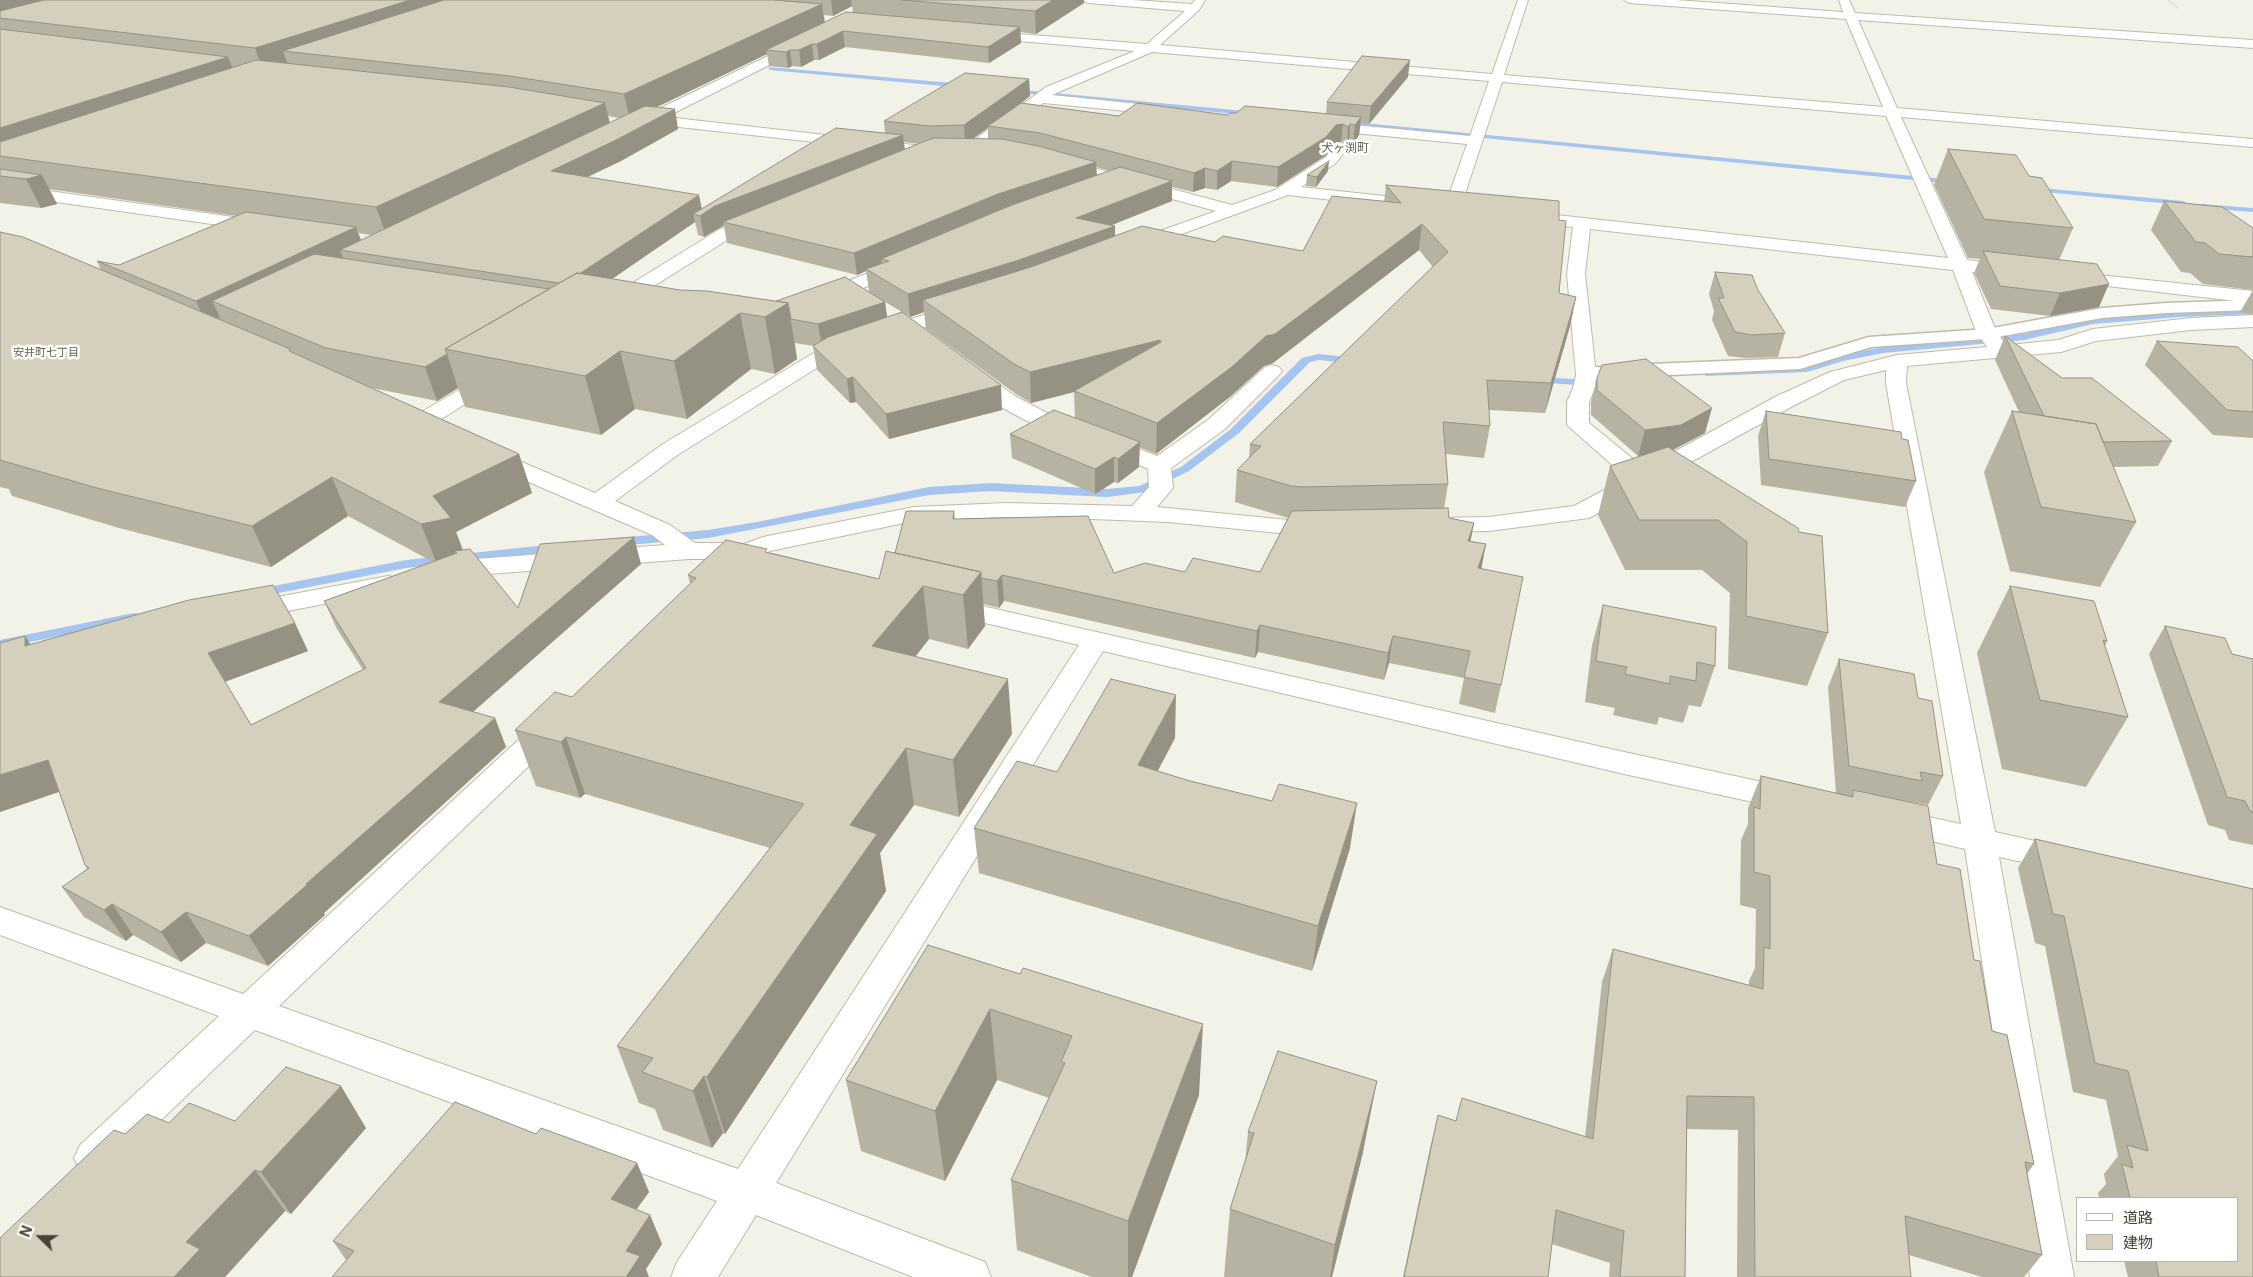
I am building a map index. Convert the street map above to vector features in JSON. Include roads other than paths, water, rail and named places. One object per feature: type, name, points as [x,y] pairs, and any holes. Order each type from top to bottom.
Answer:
[{"type":"street","points":[[1088,0],[1198,4]]},
{"type":"street","points":[[1452,209],[1523,0]]},
{"type":"street","points":[[1629,0],[2253,44]]},
{"type":"street","points":[[1844,0],[1995,342]]},
{"type":"street","points":[[970,150],[1051,90],[1149,48],[1198,4]]},
{"type":"street","points":[[968,33],[2253,143]]},
{"type":"street","points":[[628,127],[649,119],[818,36]]},
{"type":"street","points":[[1038,98],[1177,112]]},
{"type":"street","points":[[649,119],[932,152],[995,151]]},
{"type":"street","points":[[1307,124],[1476,141]]},
{"type":"street","points":[[1116,254],[1284,190],[1331,160],[1340,148]]},
{"type":"street","points":[[896,166],[932,152]]},
{"type":"street","points":[[1049,161],[1232,210]]},
{"type":"street","points":[[1094,189],[1120,180]]},
{"type":"street","points":[[0,189],[274,228]]},
{"type":"street","points":[[1284,190],[1472,211]]},
{"type":"street","points":[[1512,215],[2028,272]]},
{"type":"street","points":[[606,319],[726,234],[771,216]]},
{"type":"street","points":[[1582,223],[1576,274],[1585,378],[1578,402],[1578,425],[1643,478]]},
{"type":"street","points":[[916,332],[846,288],[918,258]]},
{"type":"street","points":[[2057,276],[2253,297]]},
{"type":"street","points":[[597,503],[671,448],[824,355],[857,342],[916,332],[980,303]]},
{"type":"street","points":[[1419,526],[1489,524],[1580,513],[1837,376],[1897,361],[1995,342],[2061,346],[2093,335],[2191,324],[2253,321]]},
{"type":"street","points":[[798,350],[824,355]]},
{"type":"street","points":[[954,361],[1007,401],[1037,417],[1130,452],[1160,475]]},
{"type":"street","points":[[1897,361],[1896,383],[1980,840],[2052,1277]]},
{"type":"street","points":[[443,437],[407,421],[504,371]]},
{"type":"street","points":[[1138,514],[1160,475],[1272,371]]},
{"type":"street","points":[[470,448],[661,530],[686,548]]},
{"type":"street","points":[[701,585],[734,557],[763,545],[914,514],[1006,510],[1168,515],[1299,528],[1349,527]]},
{"type":"street","points":[[221,615],[475,567],[686,548],[722,551],[734,557],[782,568]]},
{"type":"street","points":[[925,600],[1624,763],[1816,805]]},
{"type":"street","points":[[693,1277],[1096,640]]},
{"type":"street","points":[[71,1179],[572,707]]},
{"type":"street","points":[[1874,817],[2093,866]]},
{"type":"street","points":[[0,921],[746,1192],[968,1277]]},
{"type":"lane","points":[[1585,378],[1649,370],[1800,363],[1869,342],[1995,342],[2102,313],[2166,308],[2253,305]]},
{"type":"waterway","points":[[770,68],[964,86]]},
{"type":"waterway","points":[[1012,91],[1255,114]]},
{"type":"waterway","points":[[1343,123],[1954,182]]},
{"type":"waterway","points":[[2033,189],[2183,203]]},
{"type":"waterway","points":[[2204,206],[2253,210]]},
{"type":"waterway","points":[[1706,373],[1807,369],[1841,358],[1883,350],[2024,337],[2093,321],[2179,314],[2253,311]]},
{"type":"waterway","points":[[617,542],[708,534],[757,526],[929,491],[991,487],[1107,493],[1142,489],[1185,469],[1235,431],[1306,360],[1319,357],[1356,361]]},
{"type":"waterway","points":[[1536,380],[1592,383]]},
{"type":"waterway","points":[[258,593],[406,564],[556,548]]},
{"type":"waterway","points":[[0,644],[134,617]]},
{"type":"district","name":"犬ヶ渕町","points":[[1345,148]]},
{"type":"district","name":"安井町七丁目","points":[[46,353]]}]
